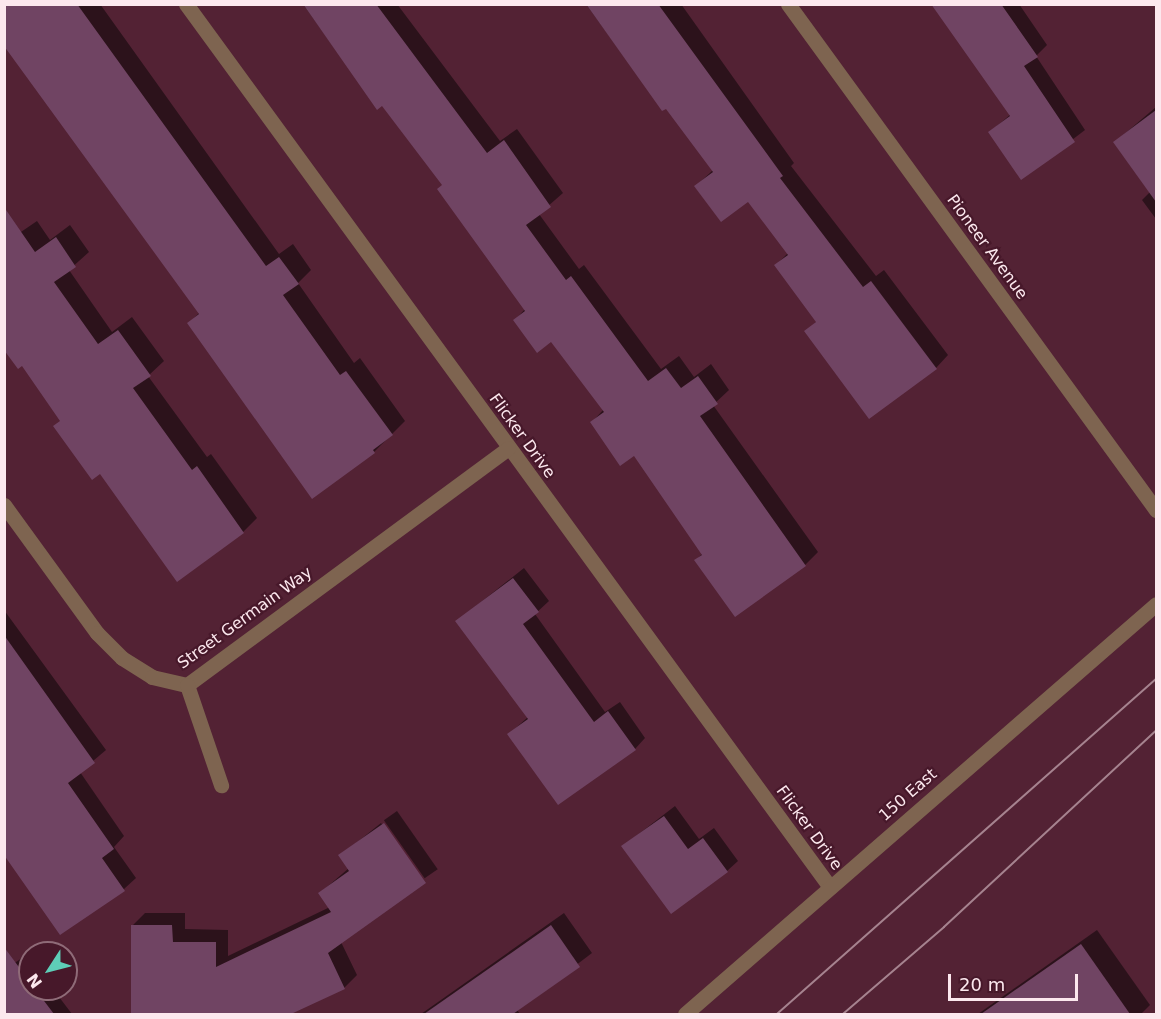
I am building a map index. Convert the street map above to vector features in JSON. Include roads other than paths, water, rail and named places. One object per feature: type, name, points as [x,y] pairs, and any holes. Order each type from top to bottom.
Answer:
[{"type":"street","name":"Flicker Drive","points":[[186,4],[830,887]]},
{"type":"street","name":"Pioneer Avenue","points":[[788,4],[1156,510]]},
{"type":"street","name":"Street Germain Way","points":[[4,505],[98,633],[122,658],[152,677],[187,685],[508,448]]},
{"type":"street","name":"150 East","points":[[684,1014],[1156,604]]},
{"type":"street","points":[[187,685],[220,785]]},
{"type":"tram line","points":[[777,1014],[1156,679]]},
{"type":"tram line","points":[[843,1014],[944,927],[1156,731]]}]
